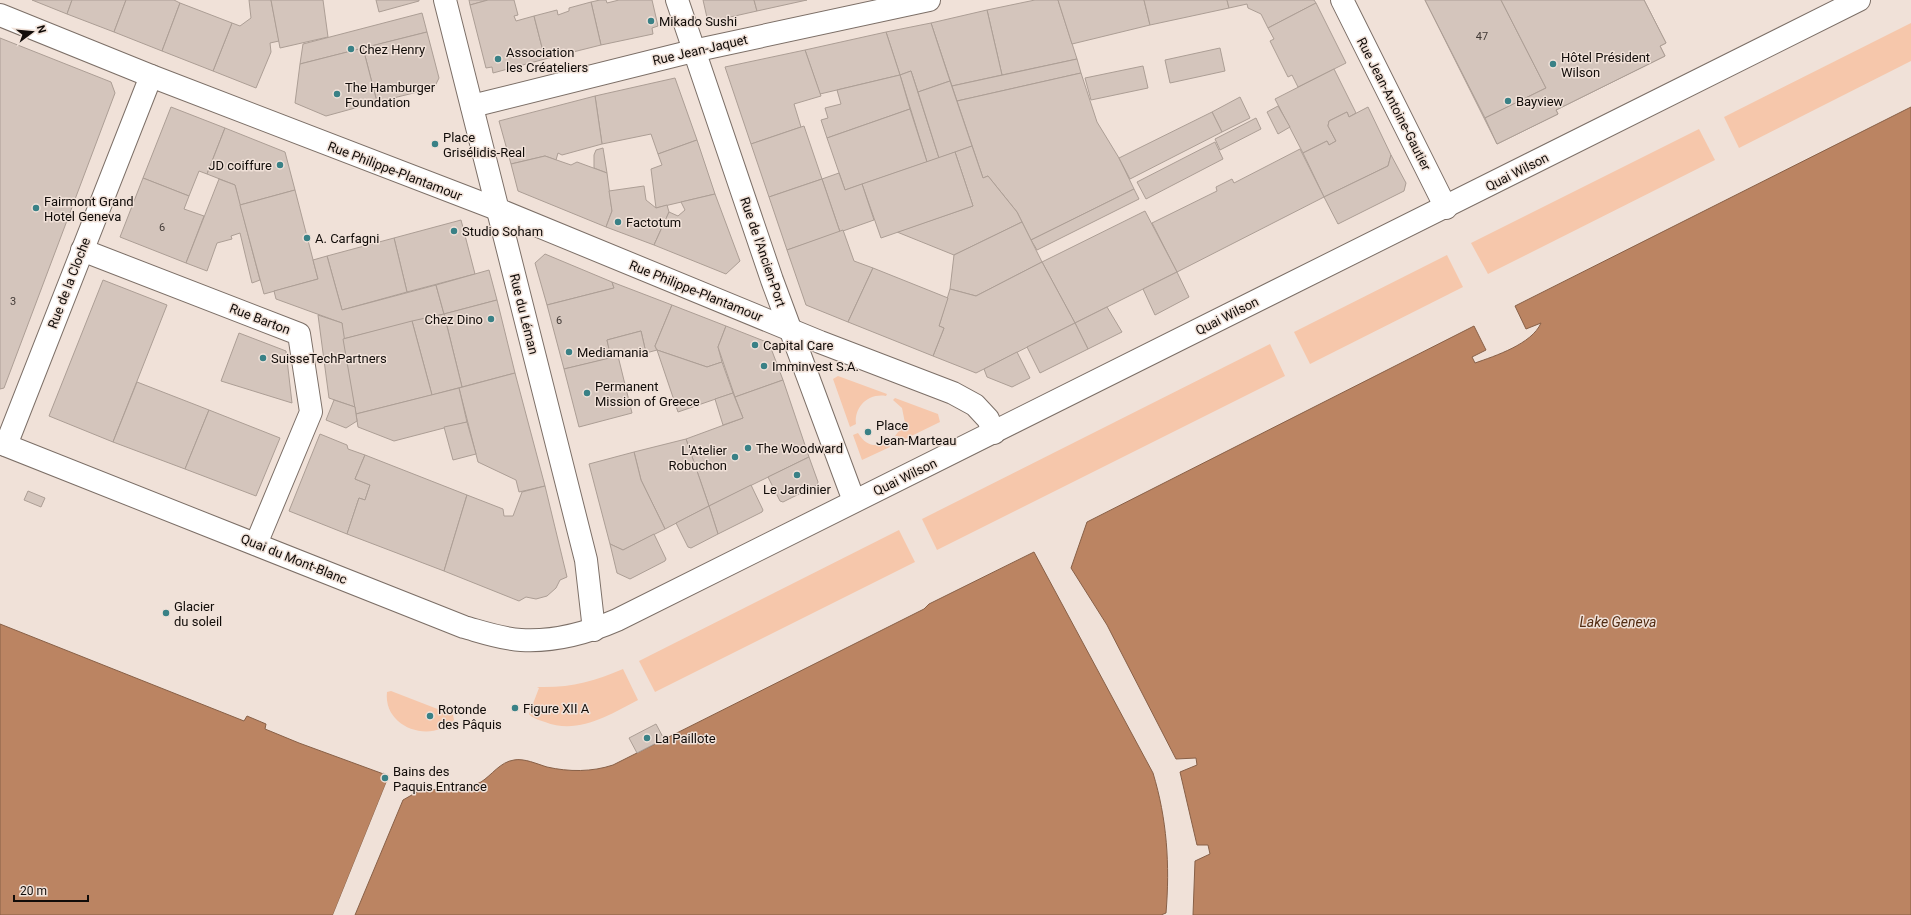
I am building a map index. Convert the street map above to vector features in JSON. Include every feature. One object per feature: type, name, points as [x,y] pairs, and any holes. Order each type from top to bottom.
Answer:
[{"type":"street","name":"Rue du Léman","points":[[445,0],[586,560],[594,630]]},
{"type":"street","name":"Rue de l'Ancien-Port","points":[[677,0],[693,51],[790,329],[854,501]]},
{"type":"street","name":"Rue Jean-Jaquet","points":[[472,106],[693,51],[929,0]]},
{"type":"street","name":"Rue Jean-Antoine-Gautier","points":[[1342,0],[1446,208]]},
{"type":"street","name":"Quai Wilson","points":[[594,630],[617,620],[1446,208],[1859,0]]},
{"type":"street","name":"Rue Philippe-Plantamour","points":[[0,15],[151,76],[497,209],[790,329]]},
{"type":"street","name":"Rue de la Cloche","points":[[3,444],[151,76]]},
{"type":"street","name":"Rue Barton","points":[[82,250],[299,334],[311,412],[256,544]]},
{"type":"street","points":[[790,329],[953,393],[975,404],[988,419],[994,433]]},
{"type":"street","name":"Quai du Mont-Blanc","points":[[3,444],[464,627],[520,640],[540,640],[594,630]]},
{"type":"shaded area","points":[[1911,23],[1911,61],[1739,148],[1724,117]]},
{"type":"shaded area","points":[[1699,129],[1715,160],[1488,274],[1471,243]]},
{"type":"shaded area","points":[[1447,255],[1463,287],[1310,364],[1294,332]]},
{"type":"shaded area","points":[[1270,344],[1285,376],[937,550],[922,519]]},
{"type":"shaded area","points":[[838,376],[887,394],[886,396],[873,397],[864,402],[857,412],[856,424],[850,427],[833,379]]},
{"type":"shaded area","points":[[895,398],[938,414],[940,422],[897,443],[895,439],[899,436],[895,436],[905,423],[902,408],[893,400]]},
{"type":"shaded area","points":[[858,433],[867,443],[879,445],[888,443],[890,447],[862,460],[853,435]]},
{"type":"shaded area","points":[[899,530],[915,562],[655,692],[639,661]]},
{"type":"shaded area","points":[[623,669],[638,700],[616,712],[593,722],[569,726],[545,722],[534,718],[529,714],[539,688],[537,687],[581,683]]},
{"type":"shaded area","points":[[391,691],[453,715],[454,720],[444,727],[433,731],[422,731],[410,728],[400,723],[393,715],[388,705],[387,692]]},
{"type":"water","name":"Lake Geneva","points":[[1911,107],[1911,915],[1193,915],[1195,861],[1210,854],[1208,845],[1197,845],[1180,772],[1197,765],[1196,758],[1176,759],[1107,625],[1071,568],[1087,522],[1474,326],[1486,350],[1472,357],[1475,363],[1512,348],[1530,337],[1541,323],[1526,329],[1515,306]]},
{"type":"water","points":[[1034,552],[1153,773],[1162,808],[1166,842],[1168,877],[1166,913],[1161,915],[355,915],[403,800],[424,788],[452,790],[474,785],[481,782],[504,763],[514,760],[526,761],[564,770],[589,770],[613,765],[924,609],[929,604]]},
{"type":"water","points":[[0,624],[244,721],[247,716],[266,724],[265,729],[389,776],[333,915],[0,915]]},
{"type":"pier","points":[[389,776],[391,776],[335,915],[333,915]]},
{"type":"building","points":[[32,0],[72,0],[67,14]]},
{"type":"building","points":[[72,0],[126,0],[114,32],[67,14]]},
{"type":"building","points":[[126,0],[174,0],[180,3],[162,51],[114,32]]},
{"type":"building","points":[[249,0],[271,0],[279,41],[270,43],[271,52],[256,88],[213,71],[232,23],[240,26],[251,18]]},
{"type":"building","points":[[271,0],[323,0],[328,37],[280,48]]},
{"type":"building","points":[[376,0],[419,0],[419,1],[379,12]]},
{"type":"building","points":[[469,0],[488,0],[470,5]]},
{"type":"building","points":[[488,0],[514,0],[518,15],[514,16],[516,21],[534,16],[545,59],[493,73],[492,67],[486,68],[470,5]]},
{"type":"building","points":[[606,0],[607,3],[619,0],[652,0],[658,26],[652,28],[653,34],[601,45],[591,2]]},
{"type":"building","points":[[703,0],[754,0],[757,11],[708,22]]},
{"type":"building","points":[[754,0],[807,0],[757,11]]},
{"type":"building","points":[[1035,0],[1058,0],[1077,59],[1002,75],[987,10]]},
{"type":"building","points":[[1058,0],[1144,0],[1150,25],[1072,44]]},
{"type":"building","points":[[1144,0],[1227,0],[1229,8],[1150,25]]},
{"type":"building","points":[[1227,0],[1314,0],[1316,3],[1268,28],[1261,14],[1248,8],[1247,4],[1229,8]]},
{"type":"building","name":"Hôtel Président Wilson","points":[[1425,0],[1644,0],[1666,43],[1660,46],[1665,56],[1556,110],[1558,114],[1497,144]]},
{"type":"building","points":[[1425,0],[1501,0],[1546,88],[1485,118]]},
{"type":"building","name":"Hôtel Président Wilson","points":[[1501,0],[1644,0],[1666,43],[1660,46],[1665,56],[1556,110],[1558,114],[1497,144],[1485,118],[1546,88]]},
{"type":"building","points":[[591,2],[601,45],[545,59],[534,16],[557,10],[558,15],[569,11],[569,8]]},
{"type":"building","points":[[180,3],[232,23],[213,71],[162,51]]},
{"type":"building","points":[[1316,3],[1346,63],[1298,87],[1292,75],[1288,77],[1270,41],[1274,39],[1268,28]]},
{"type":"building","points":[[987,10],[1002,75],[952,86],[931,23]]},
{"type":"building","points":[[422,13],[427,32],[300,64],[303,44]]},
{"type":"building","points":[[931,23],[950,81],[918,92],[911,71],[900,75],[886,32]]},
{"type":"building","points":[[427,32],[439,78],[434,88],[377,102],[363,48]]},
{"type":"building","points":[[886,32],[900,75],[820,94],[805,50]]},
{"type":"building","name":"Fairmont Grand Hotel Geneva","points":[[0,38],[111,82],[115,93],[4,388],[0,389]]},
{"type":"building","points":[[363,48],[377,102],[326,116],[295,103],[300,64]]},
{"type":"building","points":[[1220,48],[1225,71],[1170,83],[1165,60]]},
{"type":"building","points":[[805,50],[821,96],[794,104],[801,127],[751,144],[725,67]]},
{"type":"building","points":[[1077,59],[1081,73],[957,101],[952,86]]},
{"type":"building","points":[[1143,66],[1148,88],[1091,100],[1085,78]]},
{"type":"building","points":[[1334,69],[1356,113],[1349,117],[1347,112],[1329,121],[1328,126],[1336,141],[1329,145],[1327,141],[1303,153],[1275,99]]},
{"type":"building","points":[[911,71],[939,158],[927,162],[900,75]]},
{"type":"building","points":[[1081,73],[1097,122],[1119,158],[1134,189],[1031,240],[1017,212],[988,176],[983,178],[957,101]]},
{"type":"building","points":[[900,75],[910,109],[827,138],[821,120],[828,118],[825,108],[841,104],[837,90]]},
{"type":"building","points":[[675,78],[697,140],[658,154],[651,134],[602,144],[595,96]]},
{"type":"building","points":[[950,81],[972,146],[939,158],[918,92]]},
{"type":"building","points":[[595,96],[602,144],[562,155],[558,153],[556,160],[545,156],[511,164],[499,121]]},
{"type":"building","points":[[1240,97],[1250,118],[1222,132],[1212,112]]},
{"type":"building","points":[[1278,106],[1290,127],[1278,134],[1267,112]]},
{"type":"building","points":[[171,107],[225,128],[207,174],[199,171],[189,196],[143,178]]},
{"type":"building","points":[[1368,107],[1391,155],[1388,166],[1324,197],[1303,153],[1327,141],[1329,145],[1336,141],[1328,126],[1329,121],[1347,112],[1349,117]]},
{"type":"building","points":[[910,109],[927,162],[845,190],[827,138]]},
{"type":"building","points":[[1212,112],[1222,132],[1130,179],[1119,158]]},
{"type":"building","points":[[1256,118],[1261,129],[1220,150],[1215,139]]},
{"type":"building","points":[[804,126],[822,179],[769,197],[751,144]]},
{"type":"building","points":[[225,128],[285,152],[295,190],[240,205],[235,185],[207,174]]},
{"type":"building","points":[[697,140],[715,194],[656,208],[651,169],[662,165],[658,154]]},
{"type":"building","points":[[1215,142],[1223,159],[1146,199],[1137,182]]},
{"type":"building","points":[[972,146],[983,178],[988,176],[1017,212],[1022,222],[954,255],[897,232],[973,206],[955,152]]},
{"type":"building","points":[[603,148],[607,173],[594,168],[594,155],[596,150]]},
{"type":"building","points":[[1300,149],[1324,197],[1177,272],[1152,223],[1217,191],[1216,187],[1232,179],[1234,183]]},
{"type":"building","points":[[955,152],[973,206],[881,238],[862,184]]},
{"type":"building","points":[[1391,155],[1406,183],[1404,191],[1338,224],[1324,197],[1388,166]]},
{"type":"building","points":[[545,156],[571,165],[577,162],[607,173],[612,211],[606,227],[518,191],[511,164]]},
{"type":"building","points":[[839,173],[845,190],[862,184],[874,220],[840,232],[822,179]]},
{"type":"building","points":[[143,178],[189,196],[184,209],[204,216],[186,263],[120,237]]},
{"type":"building","points":[[219,179],[235,185],[260,280],[252,283],[240,233],[231,236],[232,239],[217,243],[207,271],[186,263]]},
{"type":"building","points":[[822,179],[840,232],[787,250],[769,197]]},
{"type":"building","points":[[644,186],[646,200],[656,208],[667,205],[669,212],[654,245],[606,227],[612,211],[609,191]]},
{"type":"building","points":[[1134,189],[1139,199],[1037,250],[1031,240]]},
{"type":"building","points":[[295,190],[318,279],[264,294],[240,205]]},
{"type":"building","points":[[715,194],[740,261],[726,274],[654,245],[669,212],[678,216],[685,210],[681,202]]},
{"type":"building","points":[[1145,211],[1177,272],[1075,323],[1042,262]]},
{"type":"building","points":[[461,220],[475,274],[407,292],[394,238]]},
{"type":"building","points":[[1022,222],[1042,262],[976,296],[950,289],[954,255]]},
{"type":"building","points":[[843,230],[854,261],[873,268],[848,322],[806,305],[787,250]]},
{"type":"building","points":[[394,238],[407,292],[342,310],[327,256]]},
{"type":"building","points":[[545,254],[612,282],[614,288],[547,305],[535,263]]},
{"type":"building","points":[[327,256],[342,310],[436,285],[444,314],[343,339],[342,323],[276,299],[274,291],[318,279],[313,260]]},
{"type":"building","points":[[1042,262],[1075,323],[976,373],[933,356],[944,328],[939,326],[950,289],[976,296]]},
{"type":"building","points":[[873,268],[948,298],[939,326],[944,328],[933,356],[848,322]]},
{"type":"building","points":[[489,270],[497,300],[444,314],[436,285]]},
{"type":"building","points":[[1177,272],[1189,297],[1155,315],[1143,289]]},
{"type":"building","points":[[103,280],[167,305],[113,442],[49,416]]},
{"type":"building","points":[[612,282],[672,305],[655,346],[657,350],[646,353],[641,331],[607,340],[611,358],[564,369],[547,305],[614,288]]},
{"type":"building","points":[[497,300],[515,373],[462,387],[444,314]]},
{"type":"building","points":[[672,305],[726,326],[718,347],[722,362],[707,367],[657,350],[655,346]]},
{"type":"building","points":[[1107,307],[1122,332],[1088,349],[1075,323]]},
{"type":"building","points":[[444,314],[462,387],[432,395],[412,321]]},
{"type":"building","points":[[318,315],[342,323],[355,407],[329,398]]},
{"type":"building","points":[[412,321],[432,395],[356,414],[343,339]]},
{"type":"building","points":[[1075,323],[1088,349],[1040,373],[1027,347]]},
{"type":"building","points":[[726,326],[769,343],[783,380],[735,397],[718,347]]},
{"type":"building","points":[[641,331],[646,353],[623,358],[622,355],[611,358],[607,340]]},
{"type":"building","points":[[239,333],[286,351],[292,403],[221,381]]},
{"type":"building","points":[[657,350],[707,367],[722,362],[733,393],[678,412]]},
{"type":"building","points":[[1017,352],[1030,378],[1012,387],[987,377],[984,369]]},
{"type":"building","points":[[618,356],[632,413],[579,427],[564,369]]},
{"type":"building","points":[[515,373],[545,486],[519,492],[516,480],[478,462],[459,388]]},
{"type":"building","name":"The Woodward","points":[[783,380],[809,457],[709,506],[686,439],[743,418],[735,397]]},
{"type":"building","points":[[137,382],[209,410],[185,469],[113,442]]},
{"type":"building","points":[[459,388],[467,422],[394,441],[358,427],[356,414]]},
{"type":"building","points":[[733,393],[743,418],[723,425],[715,399]]},
{"type":"building","points":[[334,400],[355,407],[357,421],[346,428],[326,420]]},
{"type":"building","points":[[209,410],[280,438],[256,496],[185,469]]},
{"type":"building","points":[[467,422],[476,454],[453,460],[444,427]]},
{"type":"building","points":[[320,434],[347,445],[348,449],[365,455],[355,479],[370,485],[365,500],[359,498],[347,534],[289,511]]},
{"type":"building","points":[[686,439],[709,506],[665,529],[641,480],[634,452]]},
{"type":"building","points":[[634,452],[641,480],[665,529],[623,550],[610,544],[589,464]]},
{"type":"building","points":[[365,455],[467,495],[444,571],[347,534],[359,498],[365,500],[370,485],[355,479]]},
{"type":"building","points":[[809,457],[818,482],[817,485],[783,502],[780,501],[768,477]]},
{"type":"building","points":[[751,485],[763,510],[762,512],[718,534],[709,506]]},
{"type":"building","points":[[545,486],[567,577],[560,580],[556,588],[547,596],[536,599],[526,597],[519,601],[444,571],[467,495],[503,509],[504,516],[513,516],[522,492]]},
{"type":"building","points":[[28,491],[45,498],[41,507],[24,500]]},
{"type":"building","points":[[709,506],[718,534],[691,548],[688,547],[676,523]]},
{"type":"building","points":[[654,534],[666,559],[665,561],[630,579],[617,573],[610,544],[623,550]]},
{"type":"building","points":[[656,724],[664,739],[637,753],[629,738]]},
{"type":"building","name":"Bains des Paquis Entrance","points":[[383,773],[389,776],[385,782],[381,780]]},
{"type":"place","name":"Mikado Sushi","points":[[651,21]]},
{"type":"place","name":"Chez Henry","points":[[351,49]]},
{"type":"place","name":"Association les Créateliers","points":[[498,59]]},
{"type":"place","name":"Hôtel Président Wilson","points":[[1553,64]]},
{"type":"place","name":"The Hamburger Foundation","points":[[337,94]]},
{"type":"place","name":"Bayview","points":[[1508,101]]},
{"type":"place","name":"Place Grisélidis-Real","points":[[435,144]]},
{"type":"place","name":"JD coiffure","points":[[280,165]]},
{"type":"place","name":"Fairmont Grand Hotel Geneva","points":[[36,208]]},
{"type":"place","name":"Factotum","points":[[618,222]]},
{"type":"place","name":"Studio Soham","points":[[454,231]]},
{"type":"place","name":"A. Carfagni","points":[[307,238]]},
{"type":"place","name":"Chez Dino","points":[[491,319]]},
{"type":"place","name":"Capital Care","points":[[755,345]]},
{"type":"place","name":"Mediamania","points":[[569,352]]},
{"type":"place","name":"SuisseTechPartners","points":[[263,358]]},
{"type":"place","name":"Imminvest S.A.","points":[[764,366]]},
{"type":"place","name":"Permanent Mission of Greece","points":[[587,393]]},
{"type":"place","name":"Place Jean-Marteau","points":[[868,432]]},
{"type":"place","name":"The Woodward","points":[[748,448]]},
{"type":"place","name":"L'Atelier Robuchon","points":[[735,457]]},
{"type":"place","name":"Le Jardinier","points":[[797,475]]},
{"type":"place","name":"Glacier du soleil","points":[[166,613]]},
{"type":"place","name":"Figure XII A","points":[[515,708]]},
{"type":"place","name":"Rotonde des Pâquis","points":[[430,716]]},
{"type":"place","name":"La Paillote","points":[[647,738]]},
{"type":"place","name":"Bains des Paquis Entrance","points":[[385,778]]}]
